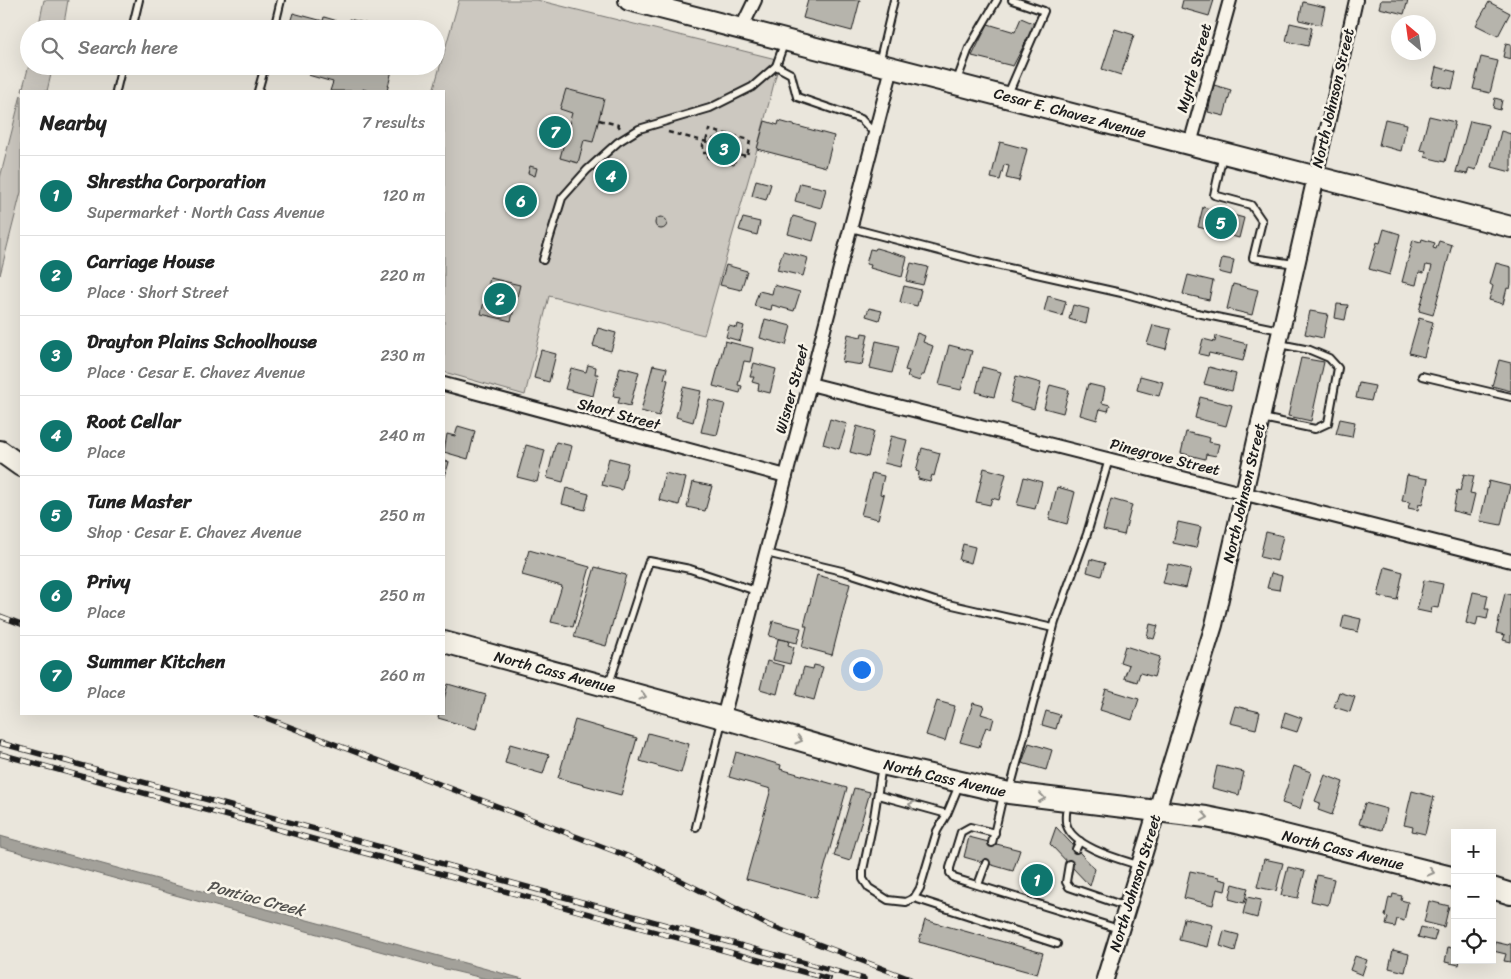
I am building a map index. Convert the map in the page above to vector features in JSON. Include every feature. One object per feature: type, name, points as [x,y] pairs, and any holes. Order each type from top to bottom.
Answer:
[{"type":"main road","name":"Cesar E. Chavez Avenue","points":[[629,0],[1511,227]]},
{"type":"main road","points":[[0,451],[20,462]]},
{"type":"main road","name":"North Cass Avenue","points":[[445,642],[723,718],[882,764],[1007,792],[1206,817],[1241,824],[1451,877]]},
{"type":"main road","points":[[1496,889],[1511,894]]},
{"type":"street","points":[[741,29],[755,0]]},
{"type":"street","name":"Myrtle Street","points":[[1190,144],[1230,0]]},
{"type":"street","name":"North Johnson Street","points":[[1105,979],[1214,625],[1356,0]]},
{"type":"street","name":"Wisner Street","points":[[723,718],[875,134],[885,66]]},
{"type":"street","name":"Short Street","points":[[445,384],[786,476]]},
{"type":"street","name":"Pinegrove Street","points":[[810,384],[1511,561]]},
{"type":"lane","points":[[134,20],[139,0]]},
{"type":"lane","points":[[276,20],[281,0]]},
{"type":"lane","points":[[885,66],[894,0]]},
{"type":"lane","points":[[956,84],[968,48],[997,0]]},
{"type":"lane","points":[[1007,97],[1044,11],[1012,0]]},
{"type":"lane","points":[[543,260],[562,198],[587,170],[618,142],[639,128],[710,108],[752,87],[776,66],[785,40]]},
{"type":"lane","points":[[776,66],[790,74],[797,97],[861,119],[875,134]]},
{"type":"lane","points":[[116,90],[120,75]]},
{"type":"lane","points":[[258,90],[262,75]]},
{"type":"lane","points":[[1224,153],[1214,195],[1251,205],[1262,221],[1253,258],[1296,265]]},
{"type":"lane","points":[[851,228],[978,261],[1126,294],[1279,337],[1329,358],[1338,368],[1328,423],[1315,429],[1261,418]]},
{"type":"lane","points":[[1422,376],[1511,397]]},
{"type":"lane","points":[[992,843],[1054,628],[1087,534],[1109,459]]},
{"type":"lane","points":[[766,553],[846,572],[935,601],[1054,628]]},
{"type":"lane","points":[[608,686],[649,561],[690,569],[756,591]]},
{"type":"lane","points":[[696,827],[723,718]]},
{"type":"lane","points":[[882,764],[863,878],[869,888],[888,900],[906,902],[914,898],[920,888],[937,831],[947,814],[961,782]]},
{"type":"lane","points":[[878,795],[947,814]]},
{"type":"lane","points":[[1067,801],[1066,823],[1072,835],[1108,855],[1140,866]]},
{"type":"lane","points":[[995,833],[970,827],[961,832],[950,868],[950,873],[954,878],[1120,930]]},
{"type":"lane","points":[[1076,849],[1080,841]]},
{"type":"lane","points":[[978,885],[986,863]]},
{"type":"lane","points":[[1069,864],[1066,882],[1069,887],[1127,907]]},
{"type":"lane","points":[[914,898],[1056,944]]},
{"type":"path","points":[[599,120],[618,125],[626,137]]},
{"type":"path","points":[[651,125],[659,130],[711,143]]},
{"type":"path","points":[[708,153],[703,152],[702,145],[706,142],[709,130],[750,140],[747,156],[737,154]]},
{"type":"shaded area","points":[[44,0],[68,0],[65,20],[40,20]]},
{"type":"shaded area","points":[[459,0],[537,0],[780,60],[757,149],[704,335],[549,296],[525,395],[445,372],[445,90],[433,90],[438,75],[445,75],[445,49]]},
{"type":"shaded area","points":[[26,75],[51,75],[47,90],[22,90]]},
{"type":"shaded area","points":[[20,99],[20,196],[0,275],[0,178]]},
{"type":"shaded area","points":[[0,836],[523,979],[487,979],[445,969],[0,847]]},
{"type":"building","points":[[808,0],[860,0],[852,31],[803,18]]},
{"type":"building","points":[[1183,0],[1214,0],[1209,16],[1181,8]]},
{"type":"building","points":[[1381,0],[1408,0],[1404,14],[1379,8]]},
{"type":"building","points":[[1303,2],[1325,7],[1321,25],[1299,20]]},
{"type":"building","points":[[1489,2],[1510,13],[1498,36],[1476,25]]},
{"type":"building","points":[[293,13],[319,20],[291,20]]},
{"type":"building","points":[[324,17],[334,20],[323,20]]},
{"type":"building","points":[[1021,18],[1035,24],[1013,66],[972,56],[988,24],[1015,32]]},
{"type":"building","points":[[1290,23],[1312,28],[1308,46],[1286,41]]},
{"type":"building","points":[[1115,29],[1134,35],[1121,75],[1102,69]]},
{"type":"building","points":[[1506,43],[1511,44],[1511,59],[1503,57]]},
{"type":"building","points":[[1481,57],[1498,61],[1490,93],[1473,89]]},
{"type":"building","points":[[1436,67],[1456,72],[1452,89],[1432,85]]},
{"type":"building","points":[[308,75],[391,75],[387,90],[330,90],[333,82]]},
{"type":"building","points":[[1214,85],[1231,90],[1224,116],[1208,112]]},
{"type":"building","points":[[566,89],[604,99],[593,142],[584,140],[578,163],[560,158],[572,113],[560,109]]},
{"type":"building","points":[[1495,98],[1502,100],[1500,110],[1493,108]]},
{"type":"building","points":[[1429,116],[1455,122],[1445,162],[1425,157],[1426,151],[1420,150]]},
{"type":"building","points":[[1385,119],[1407,124],[1401,151],[1379,145]]},
{"type":"building","points":[[765,121],[778,125],[779,121],[834,136],[826,167],[757,149]]},
{"type":"building","points":[[1470,121],[1488,125],[1476,170],[1469,168],[1467,174],[1456,172]]},
{"type":"building","points":[[550,125],[564,128],[561,140],[547,137]]},
{"type":"building","points":[[1501,131],[1511,134],[1511,172],[1492,167]]},
{"type":"building","points":[[713,138],[740,145],[734,165],[707,158]]},
{"type":"building","points":[[1000,142],[1027,149],[1019,181],[1006,178],[1009,166],[1004,165],[1000,180],[991,178]]},
{"type":"building","points":[[530,166],[537,168],[535,176],[528,173]]},
{"type":"building","points":[[612,170],[617,175],[611,182],[605,177]]},
{"type":"building","points":[[756,180],[771,184],[766,200],[752,196]]},
{"type":"building","points":[[800,183],[826,189],[821,208],[795,201]]},
{"type":"building","points":[[1203,207],[1244,218],[1239,238],[1198,227]]},
{"type":"building","points":[[793,216],[818,223],[813,241],[788,234]]},
{"type":"building","points":[[661,217],[667,223],[661,229],[655,223]]},
{"type":"building","points":[[743,218],[760,222],[757,235],[739,230]]},
{"type":"building","points":[[1384,229],[1400,234],[1390,275],[1369,269],[1377,242],[1380,243]]},
{"type":"building","points":[[1422,239],[1435,243],[1433,248],[1436,249],[1439,241],[1452,245],[1433,315],[1419,311],[1432,266],[1426,265],[1424,273],[1419,272],[1416,285],[1402,282],[1413,240],[1421,242]]},
{"type":"building","points":[[876,248],[907,257],[902,277],[870,268],[871,265],[866,264],[870,249],[875,250]]},
{"type":"building","points":[[783,251],[808,258],[803,276],[777,270]]},
{"type":"building","points":[[1222,258],[1234,260],[1231,275],[1219,272]]},
{"type":"building","points":[[911,263],[928,267],[923,285],[906,281]]},
{"type":"building","points":[[1496,263],[1511,267],[1510,289],[1507,288],[1503,304],[1489,300],[1493,286],[1490,284]]},
{"type":"building","points":[[726,265],[747,271],[741,290],[720,285]]},
{"type":"building","points":[[1188,275],[1213,281],[1209,300],[1183,294]]},
{"type":"building","points":[[490,278],[520,285],[511,321],[481,314]]},
{"type":"building","points":[[1233,284],[1258,290],[1252,315],[1227,309]]},
{"type":"building","points":[[774,285],[800,292],[794,311],[772,305],[771,310],[754,306],[759,291],[772,294]]},
{"type":"building","points":[[904,286],[921,290],[917,306],[900,302]]},
{"type":"building","points":[[1048,296],[1066,301],[1062,316],[1044,311]]},
{"type":"building","points":[[1337,304],[1348,305],[1345,320],[1335,318]]},
{"type":"building","points":[[1073,305],[1089,309],[1086,324],[1069,319]]},
{"type":"building","points":[[869,308],[882,311],[879,320],[866,316]]},
{"type":"building","points":[[1310,311],[1328,314],[1323,338],[1305,334]]},
{"type":"building","points":[[1419,318],[1433,322],[1424,357],[1409,353]]},
{"type":"building","points":[[765,319],[791,326],[786,345],[760,338]]},
{"type":"building","points":[[738,324],[744,326],[740,341],[726,337],[729,326],[737,328]]},
{"type":"building","points":[[1153,325],[1171,329],[1166,349],[1147,344]]},
{"type":"building","points":[[598,328],[616,333],[611,351],[593,346]]},
{"type":"building","points":[[862,333],[868,334],[862,365],[842,362],[848,334],[861,337]]},
{"type":"building","points":[[917,333],[925,336],[923,342],[933,346],[924,375],[921,375],[920,381],[907,377],[909,371],[905,370]]},
{"type":"building","points":[[1216,336],[1247,344],[1243,361],[1209,353],[1208,356],[1199,354],[1203,339],[1215,342]]},
{"type":"building","points":[[725,341],[753,348],[750,362],[744,361],[738,385],[742,386],[740,393],[713,386]]},
{"type":"building","points":[[876,341],[899,346],[892,373],[870,368]]},
{"type":"building","points":[[949,345],[972,351],[961,390],[939,385]]},
{"type":"building","points":[[541,350],[556,354],[549,382],[534,378]]},
{"type":"building","points":[[1301,358],[1324,362],[1311,421],[1288,416]]},
{"type":"building","points":[[1499,360],[1511,363],[1511,391],[1492,386]]},
{"type":"building","points":[[754,363],[776,369],[770,393],[758,390],[759,384],[752,382],[754,377],[750,377]]},
{"type":"building","points":[[588,365],[596,367],[595,374],[598,374],[593,396],[565,389],[571,368],[586,372]]},
{"type":"building","points":[[653,365],[667,368],[664,379],[668,380],[659,416],[641,411]]},
{"type":"building","points":[[620,367],[639,372],[630,406],[618,403],[620,397],[613,396]]},
{"type":"building","points":[[982,367],[1001,372],[994,397],[976,392]]},
{"type":"building","points":[[1209,367],[1236,374],[1232,391],[1204,384]]},
{"type":"building","points":[[1016,376],[1041,383],[1034,409],[1010,402]]},
{"type":"building","points":[[1140,376],[1163,382],[1159,396],[1137,390]]},
{"type":"building","points":[[1359,383],[1375,386],[1371,401],[1356,398]]},
{"type":"building","points":[[1088,384],[1105,388],[1102,403],[1110,405],[1108,411],[1100,409],[1097,420],[1080,415]]},
{"type":"building","points":[[1050,385],[1069,390],[1063,413],[1044,408]]},
{"type":"building","points":[[683,387],[701,391],[693,422],[676,417]]},
{"type":"building","points":[[1200,397],[1232,405],[1226,426],[1195,418]]},
{"type":"building","points":[[709,400],[725,404],[717,435],[701,432]]},
{"type":"building","points":[[830,419],[847,424],[839,449],[823,444]]},
{"type":"building","points":[[1340,419],[1355,422],[1352,437],[1336,434]]},
{"type":"building","points":[[458,426],[475,431],[468,459],[445,452],[447,434],[455,436]]},
{"type":"building","points":[[857,426],[874,431],[868,457],[850,452]]},
{"type":"building","points":[[1186,432],[1210,438],[1209,442],[1219,444],[1216,456],[1206,454],[1205,459],[1181,453]]},
{"type":"building","points":[[891,436],[907,440],[900,467],[884,463]]},
{"type":"building","points":[[556,442],[572,446],[563,482],[547,478]]},
{"type":"building","points":[[526,445],[545,450],[537,482],[517,477]]},
{"type":"building","points":[[922,448],[940,453],[934,476],[932,475],[930,482],[918,479],[919,472],[916,471]]},
{"type":"building","points":[[609,458],[628,463],[622,490],[602,485]]},
{"type":"building","points":[[445,460],[449,462],[445,476]]},
{"type":"building","points":[[984,468],[1006,474],[999,500],[992,498],[990,505],[976,502]]},
{"type":"building","points":[[665,473],[686,478],[679,505],[659,500]]},
{"type":"building","points":[[872,473],[884,476],[880,494],[884,495],[878,519],[861,515]]},
{"type":"building","points":[[1464,474],[1474,476],[1470,493],[1475,494],[1470,515],[1453,511],[1457,490],[1460,491]]},
{"type":"building","points":[[1407,475],[1428,479],[1422,505],[1419,504],[1418,510],[1408,508],[1410,502],[1402,501]]},
{"type":"building","points":[[1024,477],[1042,482],[1035,509],[1017,505]]},
{"type":"building","points":[[1489,481],[1510,486],[1501,525],[1480,521]]},
{"type":"building","points":[[693,482],[712,486],[705,511],[687,507]]},
{"type":"building","points":[[1057,487],[1075,492],[1067,524],[1049,519]]},
{"type":"building","points":[[566,488],[589,494],[585,510],[562,504]]},
{"type":"building","points":[[1111,499],[1132,505],[1124,535],[1103,530]]},
{"type":"building","points":[[1178,522],[1201,527],[1196,548],[1173,543]]},
{"type":"building","points":[[1266,532],[1283,536],[1277,561],[1260,557]]},
{"type":"building","points":[[963,544],[975,547],[971,563],[959,560]]},
{"type":"building","points":[[529,550],[590,567],[573,627],[551,622],[562,586],[522,575]]},
{"type":"building","points":[[1090,559],[1105,563],[1101,576],[1087,572]]},
{"type":"building","points":[[1168,564],[1191,569],[1186,588],[1163,583]]},
{"type":"building","points":[[595,567],[626,575],[606,646],[574,637]]},
{"type":"building","points":[[1385,567],[1403,572],[1397,600],[1378,596]]},
{"type":"building","points":[[1271,573],[1282,576],[1279,590],[1267,588]]},
{"type":"building","points":[[817,575],[850,584],[832,655],[802,647],[807,626],[804,626]]},
{"type":"building","points":[[1424,580],[1443,584],[1438,608],[1432,607],[1431,613],[1417,610]]},
{"type":"building","points":[[1473,592],[1488,595],[1485,609],[1489,609],[1487,619],[1478,617],[1476,626],[1466,623]]},
{"type":"building","points":[[1505,593],[1511,595],[1511,642],[1503,640],[1505,635],[1496,633]]},
{"type":"building","points":[[1344,615],[1361,619],[1358,632],[1341,628]]},
{"type":"building","points":[[773,621],[801,628],[797,643],[769,636]]},
{"type":"building","points":[[1150,624],[1158,626],[1154,639],[1147,637]]},
{"type":"building","points":[[778,639],[789,641],[788,645],[794,647],[790,664],[773,660]]},
{"type":"building","points":[[1125,646],[1160,657],[1154,677],[1140,673],[1137,682],[1124,678],[1129,665],[1120,662]]},
{"type":"building","points":[[767,661],[784,666],[777,694],[760,689]]},
{"type":"building","points":[[814,665],[823,667],[814,700],[796,695],[804,667],[813,669]]},
{"type":"building","points":[[448,684],[486,695],[476,729],[438,718],[439,715],[445,715],[445,695]]},
{"type":"building","points":[[1106,689],[1139,699],[1132,720],[1100,710]]},
{"type":"building","points":[[1339,692],[1355,697],[1350,712],[1334,707]]},
{"type":"building","points":[[937,701],[955,706],[945,741],[926,735]]},
{"type":"building","points":[[973,703],[984,706],[981,714],[994,718],[991,729],[986,727],[979,747],[960,742]]},
{"type":"building","points":[[1235,706],[1260,712],[1256,729],[1230,723]]},
{"type":"building","points":[[1046,711],[1060,715],[1056,729],[1042,725]]},
{"type":"building","points":[[1285,712],[1302,718],[1297,732],[1281,727]]},
{"type":"building","points":[[575,720],[637,738],[621,795],[558,778]]},
{"type":"building","points":[[648,733],[689,744],[681,773],[640,761]]},
{"type":"building","points":[[1029,743],[1052,750],[1046,770],[1022,763]]},
{"type":"building","points":[[510,744],[549,755],[543,774],[505,763]]},
{"type":"building","points":[[736,752],[781,765],[780,769],[847,788],[816,898],[746,879],[771,789],[729,777]]},
{"type":"building","points":[[1217,766],[1244,772],[1239,795],[1212,788]]},
{"type":"building","points":[[1294,766],[1311,772],[1300,809],[1282,803]]},
{"type":"building","points":[[1325,775],[1343,782],[1332,815],[1318,810],[1320,803],[1315,801]]},
{"type":"building","points":[[854,788],[870,792],[850,861],[834,856]]},
{"type":"building","points":[[1412,791],[1434,797],[1425,834],[1412,831],[1413,827],[1404,825]]},
{"type":"building","points":[[1365,803],[1387,809],[1382,830],[1359,824]]},
{"type":"building","points":[[1056,827],[1095,869],[1090,886],[1050,844]]},
{"type":"building","points":[[969,837],[1020,850],[1013,871],[964,857]]},
{"type":"building","points":[[1264,859],[1283,863],[1276,891],[1257,887]]},
{"type":"building","points":[[1288,867],[1305,871],[1298,898],[1281,895]]},
{"type":"building","points":[[1039,868],[1046,887],[1032,892],[1024,874]]},
{"type":"building","points":[[1190,871],[1219,877],[1219,879],[1227,881],[1225,891],[1217,889],[1213,905],[1184,898]]},
{"type":"building","points":[[1317,875],[1334,879],[1328,905],[1311,901]]},
{"type":"building","points":[[1233,884],[1248,888],[1244,903],[1229,899]]},
{"type":"building","points":[[1393,894],[1402,896],[1401,900],[1408,902],[1404,921],[1397,919],[1395,927],[1386,925],[1388,917],[1385,916],[1389,897],[1392,898]]},
{"type":"building","points":[[1247,897],[1261,900],[1257,918],[1243,914]]},
{"type":"building","points":[[1429,901],[1449,906],[1444,927],[1424,922]]},
{"type":"building","points":[[1184,918],[1213,925],[1208,947],[1179,940]]},
{"type":"building","points":[[925,920],[1043,953],[1037,974],[919,942]]},
{"type":"building","points":[[1421,927],[1437,931],[1434,941],[1418,937]]},
{"type":"building","points":[[1224,931],[1239,935],[1235,951],[1220,946]]},
{"type":"building","points":[[1496,942],[1511,944],[1511,962],[1504,961],[1506,954],[1496,952]]},
{"type":"building","points":[[1448,947],[1451,948],[1451,963],[1445,962]]},
{"type":"building","points":[[1393,950],[1409,954],[1405,972],[1389,968]]},
{"type":"building","points":[[1355,956],[1367,960],[1362,975],[1350,970]]},
{"type":"railway","points":[[0,616],[20,624]]},
{"type":"railway","points":[[259,715],[648,864],[768,925],[910,979]]},
{"type":"railway","points":[[0,743],[864,979]]},
{"type":"railway","points":[[0,754],[829,979]]},
{"type":"place","name":"Summer Kitchen","points":[[555,132]]},
{"type":"place","name":"Drayton Plains Schoolhouse","points":[[724,149]]},
{"type":"place","name":"Root Cellar","points":[[611,176]]},
{"type":"place","name":"Privy","points":[[521,201]]},
{"type":"place","name":"Tune Master","points":[[1221,223]]},
{"type":"place","name":"Carriage House","points":[[500,299]]},
{"type":"place","name":"Shrestha Corporation","points":[[1037,880]]},
{"type":"water label","name":"Pontiac Creek","points":[[256,898]]}]
